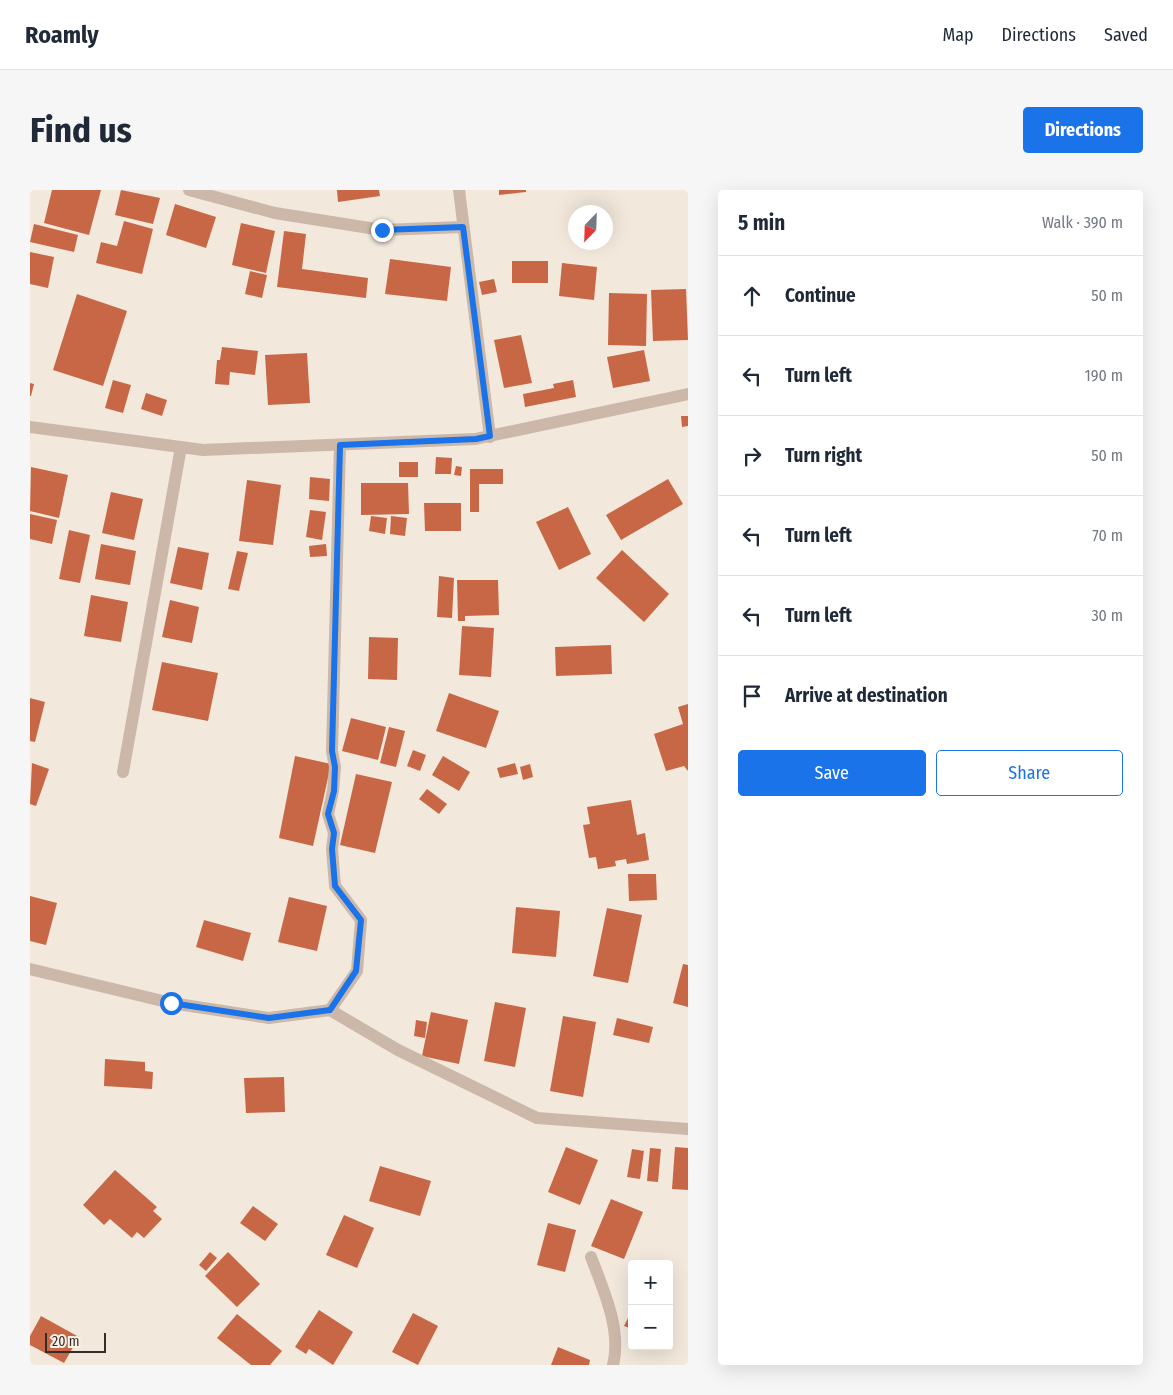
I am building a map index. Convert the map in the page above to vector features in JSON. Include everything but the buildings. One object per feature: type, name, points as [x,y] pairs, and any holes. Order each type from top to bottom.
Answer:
[{"type":"street","points":[[189,190],[275,213],[382,230],[463,227]]},
{"type":"street","points":[[458,190],[490,436]]},
{"type":"street","points":[[30,427],[203,450],[476,439],[688,394]]},
{"type":"street","points":[[330,1010],[356,971],[361,920],[335,886],[332,849],[334,833],[328,814],[334,791],[335,767],[332,751],[340,445]]},
{"type":"street","points":[[122,772],[181,447]]},
{"type":"street","points":[[30,969],[171,1003],[269,1018],[330,1010],[398,1050],[537,1118],[688,1129]]},
{"type":"street","points":[[591,1257],[604,1292],[617,1348],[613,1365]]},
{"type":"route","points":[[171,1003],[269,1018],[330,1010],[356,971],[361,920],[335,886],[332,849],[334,833],[328,814],[334,791],[335,767],[332,751],[340,445],[476,439],[490,436],[463,227],[382,230]]}]
